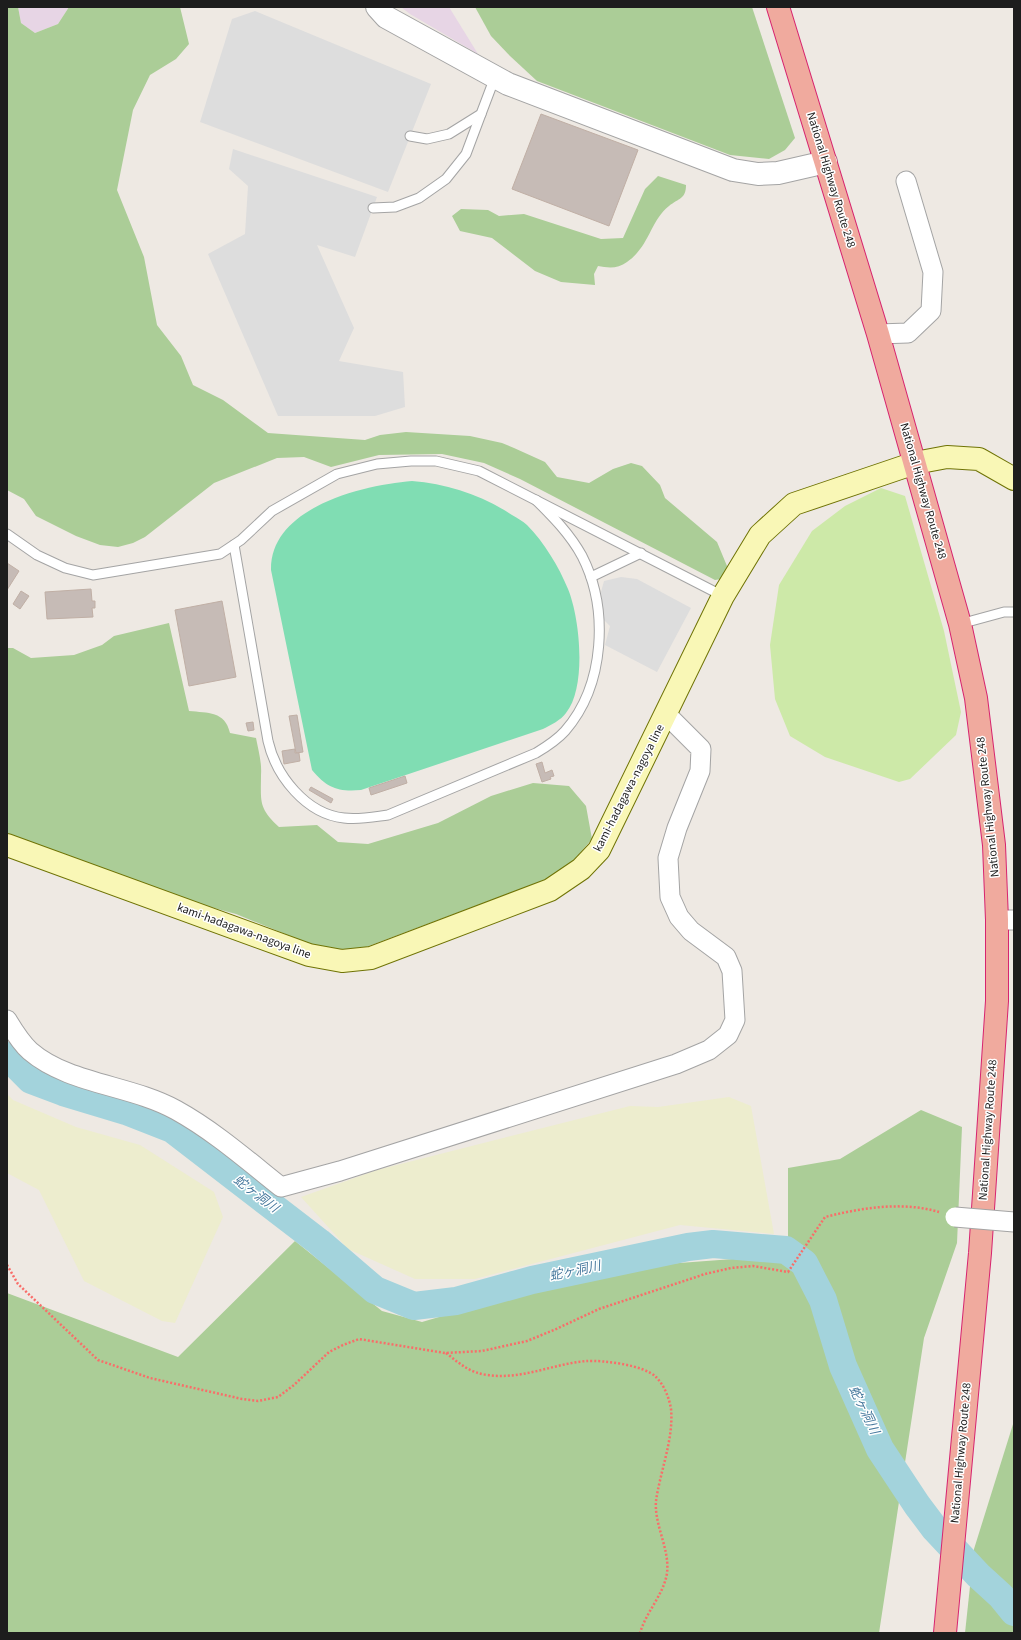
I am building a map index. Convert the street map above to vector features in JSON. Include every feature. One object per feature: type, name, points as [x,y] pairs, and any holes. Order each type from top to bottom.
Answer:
[{"type":"highway","name":"National Highway Route 248","points":[[778,7],[878,334],[960,624],[976,698],[994,846],[1006,920],[997,1001],[980,1253],[945,1633]]},
{"type":"main road","name":"kami-hadagawa-nagoya line","points":[[7,845],[309,955],[342,961],[371,958],[550,890],[581,869],[599,850],[723,596],[760,535],[794,504],[915,463],[947,456],[979,460],[1014,479]]},
{"type":"street","points":[[377,7],[386,17],[508,84],[733,170],[758,174],[778,173],[826,162]]},
{"type":"street","points":[[878,334],[908,333],[931,311],[933,272],[906,181]]},
{"type":"street","points":[[7,1020],[29,1051],[47,1064],[72,1074],[136,1092],[176,1110],[234,1149],[281,1186],[340,1171],[676,1064],[709,1050],[728,1035],[735,1020],[732,971],[726,957],[691,931],[679,917],[670,897],[668,858],[677,828],[700,771],[701,749],[666,714]]},
{"type":"street","points":[[955,1217],[1014,1222]]},
{"type":"lane","points":[[373,208],[395,207],[419,198],[446,179],[466,154],[495,77]]},
{"type":"lane","points":[[410,136],[427,139],[449,134],[481,114]]},
{"type":"lane","points":[[7,534],[37,555],[65,568],[93,575],[220,554],[234,545],[272,511],[337,474],[377,464],[411,461],[436,461],[479,471],[723,596]]},
{"type":"lane","points":[[234,545],[272,757],[280,772],[306,801],[319,809],[343,818],[357,819],[388,815],[536,754],[552,743],[564,732],[582,706],[589,688],[597,652],[599,615],[591,577],[572,540],[559,523],[536,500]]},
{"type":"lane","points":[[591,577],[640,553]]},
{"type":"lane","points":[[960,624],[1004,612],[1014,612]]},
{"type":"path","points":[[7,1265],[18,1284],[98,1360],[150,1378],[242,1399],[258,1401],[278,1396],[294,1385],[329,1352],[343,1344],[359,1339],[445,1353],[482,1351],[527,1341],[599,1309],[705,1274],[731,1268],[752,1266],[788,1272],[825,1217],[853,1210],[882,1206],[929,1209],[955,1217]]},
{"type":"path","points":[[445,1353],[468,1370],[488,1376],[516,1376],[586,1361],[624,1364],[655,1376],[667,1392],[671,1409],[671,1431],[656,1503],[666,1555],[667,1573],[662,1588],[643,1623],[640,1633]]},
{"type":"shaded area","points":[[18,7],[69,7],[58,24],[35,33],[21,23]]},
{"type":"shaded area","points":[[401,7],[449,7],[478,54],[410,14]]},
{"type":"shaded area","points":[[255,11],[431,84],[388,192],[200,122],[232,19]]},
{"type":"shaded area","points":[[233,149],[377,197],[355,257],[317,245],[354,328],[339,361],[403,372],[405,407],[375,416],[278,416],[208,254],[245,234],[248,186],[229,169]]},
{"type":"shaded area","points":[[621,577],[637,579],[691,608],[657,672],[605,645],[610,626],[603,619],[601,592],[604,581]]},
{"type":"green space","points":[[7,7],[18,7],[21,23],[35,33],[58,24],[69,7],[180,7],[189,44],[176,59],[150,75],[133,110],[117,190],[144,257],[157,325],[181,356],[193,385],[223,400],[268,433],[365,440],[380,435],[406,432],[470,436],[502,443],[545,462],[557,477],[589,483],[613,469],[631,463],[642,466],[660,485],[665,498],[717,542],[727,566],[728,578],[715,580],[520,479],[484,463],[442,454],[379,455],[331,467],[304,457],[277,458],[214,483],[145,537],[133,543],[118,547],[100,545],[76,536],[36,516],[24,499],[7,490]]},
{"type":"green space","points":[[475,7],[752,7],[795,138],[785,150],[769,159],[730,155],[537,81],[491,36]]},
{"type":"green space","points":[[658,176],[686,185],[685,193],[663,212],[641,249],[635,256],[620,266],[598,266],[594,274],[595,285],[561,282],[535,271],[492,238],[460,231],[452,216],[461,209],[488,210],[499,216],[524,214],[601,239],[623,238],[645,189]]},
{"type":"green space","points":[[412,481],[452,488],[477,496],[524,522],[539,539],[560,572],[568,589],[576,617],[579,652],[577,687],[573,701],[564,716],[543,729],[361,790],[334,788],[323,781],[312,770],[271,570],[275,548],[286,530],[302,515],[323,503],[346,494],[369,488],[392,483]]},
{"type":"green space","points":[[881,488],[905,496],[944,631],[961,712],[956,735],[910,779],[899,782],[825,757],[790,736],[775,699],[770,645],[779,585],[812,531],[845,506]]},
{"type":"green space","points":[[169,623],[189,711],[215,714],[228,726],[230,733],[256,738],[261,765],[262,804],[267,815],[279,827],[317,825],[338,842],[368,844],[438,823],[491,796],[533,783],[569,786],[586,806],[592,839],[567,868],[547,879],[366,947],[334,951],[317,947],[236,914],[181,899],[7,835],[7,648],[13,648],[31,658],[74,655],[102,645],[114,636]]},
{"type":"green space","points":[[7,1094],[13,1100],[76,1127],[140,1145],[214,1192],[223,1217],[175,1323],[162,1321],[84,1281],[39,1190],[7,1173]]},
{"type":"green space","points":[[729,1097],[751,1106],[774,1234],[680,1225],[475,1279],[415,1279],[348,1249],[301,1197],[377,1170],[630,1106],[658,1107]]},
{"type":"green space","points":[[921,1110],[962,1127],[957,1243],[924,1338],[879,1633],[7,1633],[7,1293],[178,1357],[295,1241],[382,1311],[422,1322],[507,1297],[594,1278],[639,1266],[733,1259],[788,1244],[788,1168],[840,1159]]},
{"type":"green space","points":[[1014,1421],[1014,1633],[965,1633],[974,1549]]},
{"type":"building","points":[[541,114],[638,150],[609,226],[512,189]]},
{"type":"building","points":[[7,563],[19,571],[7,590]]},
{"type":"building","points":[[91,589],[92,601],[95,601],[95,608],[92,608],[93,617],[47,619],[45,592]]},
{"type":"building","points":[[21,591],[29,596],[20,609],[13,604]]},
{"type":"building","points":[[222,601],[236,677],[189,686],[175,610]]},
{"type":"building","points":[[297,715],[303,752],[296,753],[289,716]]},
{"type":"building","points":[[253,722],[254,730],[248,731],[246,723]]},
{"type":"building","points":[[295,749],[295,753],[299,753],[300,761],[284,764],[282,751]]},
{"type":"building","points":[[542,762],[545,773],[552,770],[554,776],[550,777],[551,779],[542,782],[536,764]]},
{"type":"building","points":[[405,776],[407,783],[371,795],[369,788]]},
{"type":"building","points":[[311,787],[333,799],[331,803],[309,790]]},
{"type":"waterway","name":"蛇ヶ洞川","points":[[7,1056],[31,1080],[63,1092],[126,1111],[172,1129],[319,1242],[375,1290],[414,1306],[456,1301],[532,1280],[688,1247],[713,1244],[786,1250],[804,1263],[823,1300],[843,1366],[880,1449],[917,1505],[935,1529],[978,1575],[1001,1596],[1014,1612]]}]
